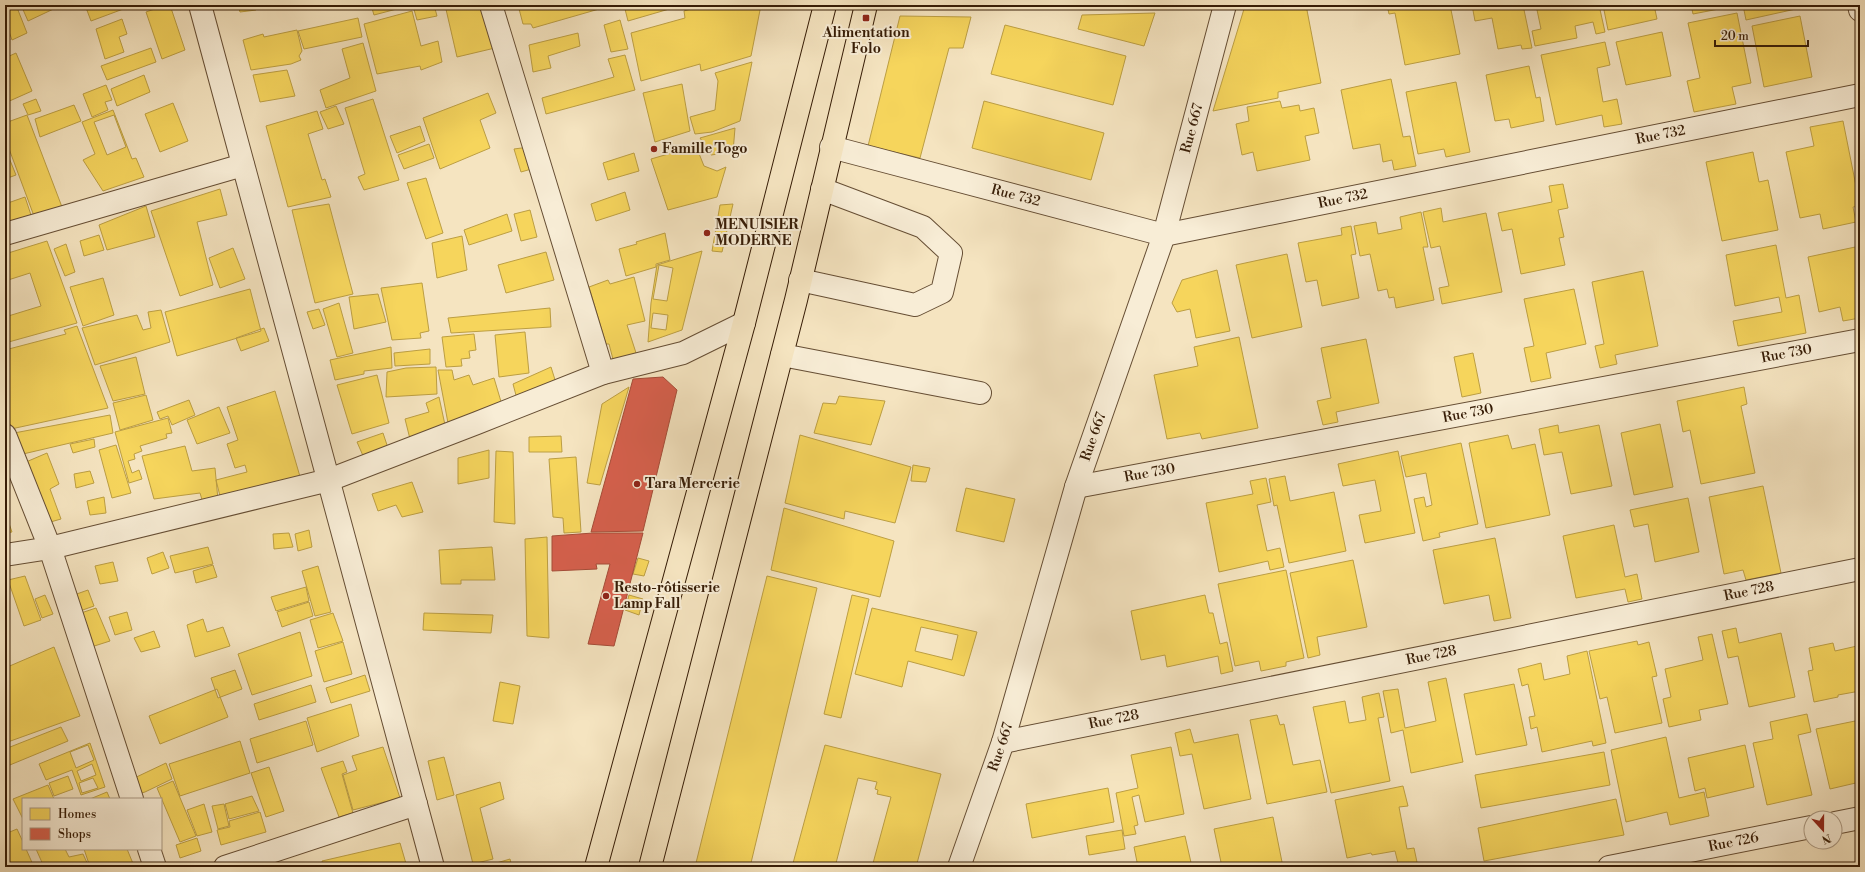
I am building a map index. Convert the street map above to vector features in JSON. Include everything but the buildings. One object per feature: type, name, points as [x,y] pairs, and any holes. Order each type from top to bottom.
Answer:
[{"type":"main road","points":[[596,867],[744,323],[825,5]]},
{"type":"main road","points":[[650,867],[782,355],[866,5]]},
{"type":"street","points":[[200,5],[433,867]]},
{"type":"street","points":[[491,5],[604,372]]},
{"type":"street","name":"Rue 667","points":[[959,867],[1003,742],[1076,487],[1164,235],[1225,5]]},
{"type":"street","points":[[1859,5],[1860,10]]},
{"type":"street","name":"Rue 732","points":[[831,147],[1164,235],[1860,95]]},
{"type":"street","points":[[5,234],[243,165]]},
{"type":"street","points":[[800,280],[915,305],[942,292],[951,253],[923,227],[822,189]]},
{"type":"street","points":[[5,555],[50,548],[329,480],[604,372],[683,353],[744,323]]},
{"type":"street","name":"Rue 730","points":[[1076,487],[1860,340]]},
{"type":"street","points":[[782,355],[980,393]]},
{"type":"street","points":[[5,435],[50,548],[132,798]]},
{"type":"street","name":"Rue 728","points":[[1003,742],[1860,569]]},
{"type":"street","points":[[226,867],[416,804]]},
{"type":"street","points":[[1843,821],[1860,818]]},
{"type":"street","name":"Rue 726","points":[[1609,867],[1803,829]]},
{"type":"street","points":[[149,850],[155,867]]},
{"type":"place","name":"Alimentation Folo","points":[[866,18]]},
{"type":"place","name":"Famille Togo","points":[[654,149]]},
{"type":"place","name":"MENUISIER MODERNE","points":[[707,233]]},
{"type":"place","name":"Tara Mercerie","points":[[637,484]]},
{"type":"place","name":"Resto-rôtisserie Lamp Fall","points":[[606,596]]}]
